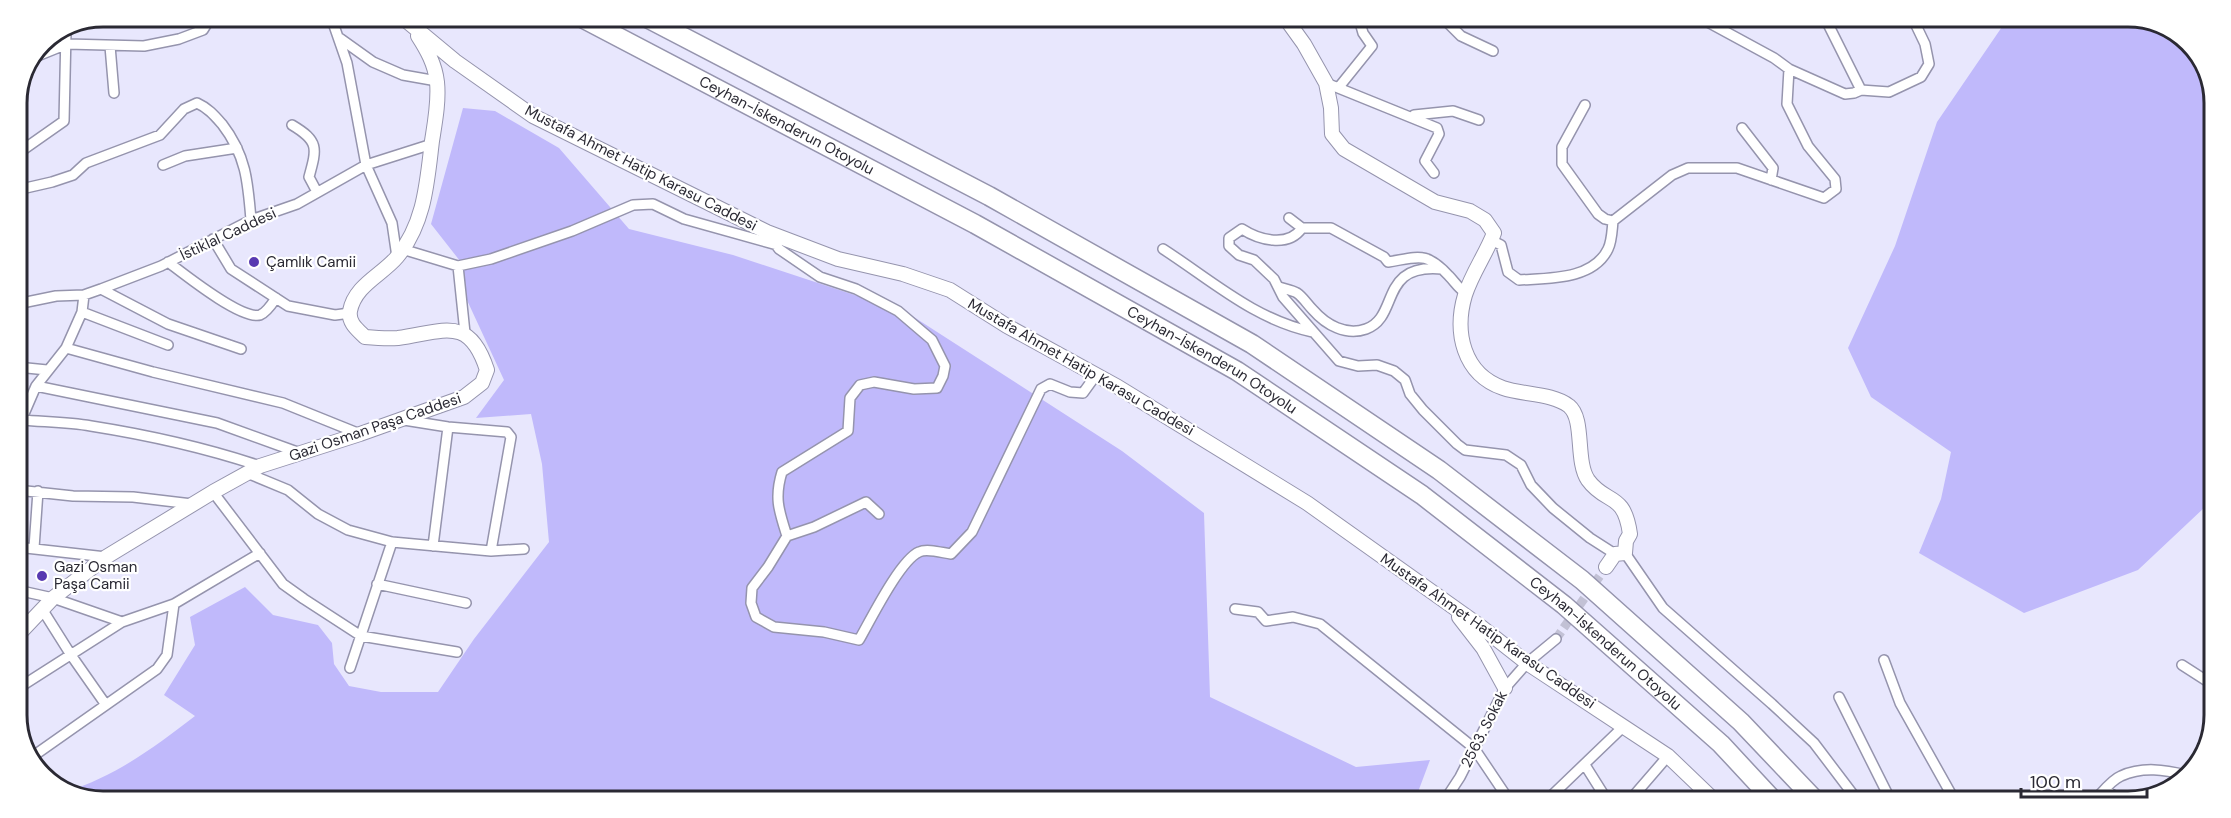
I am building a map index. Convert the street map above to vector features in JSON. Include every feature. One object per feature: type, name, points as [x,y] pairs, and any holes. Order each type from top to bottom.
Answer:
[{"type":"highway","name":"Ceyhan-İskenderun Otoyolu","points":[[599,27],[975,224],[1237,371],[1422,495],[1564,605],[1721,744],[1765,791]]},
{"type":"highway","name":"Ceyhan-İskenderun Otoyolu","points":[[664,27],[989,196],[1252,344],[1291,370],[1439,470],[1610,603],[1741,722],[1807,791]]},
{"type":"street","points":[[46,53],[67,45],[144,46],[179,39],[202,30],[204,27]]},
{"type":"street","points":[[334,27],[347,63],[366,165],[392,223],[399,253]]},
{"type":"street","points":[[410,27],[430,53],[437,81],[436,112],[427,190],[416,227],[399,253],[370,279],[354,301],[350,313],[354,326],[365,337],[396,338],[441,330],[465,333],[458,266]]},
{"type":"street","name":"Mustafa Ahmet Hatip Karasu Caddesi","points":[[414,27],[455,61],[533,116],[767,232],[838,259],[903,274],[950,290],[1008,326],[1096,375],[1307,503],[1445,601],[1527,663],[1668,756],[1702,791]]},
{"type":"street","points":[[1292,27],[1326,82],[1332,134],[1344,149],[1435,202],[1470,212],[1485,220],[1494,233],[1466,293],[1460,315],[1463,349],[1475,371],[1489,382],[1504,388],[1548,398],[1571,407],[1575,416],[1582,464],[1587,479],[1617,501],[1624,510],[1630,534],[1620,554],[1606,567]]},
{"type":"street","points":[[1339,87],[1372,46],[1361,27]]},
{"type":"street","points":[[1452,27],[1461,36],[1492,51]]},
{"type":"street","points":[[1717,27],[1790,69],[1845,94],[1861,90],[1889,92],[1921,77],[1929,64],[1925,44],[1917,27]]},
{"type":"street","points":[[1830,27],[1861,90]]},
{"type":"street","points":[[27,147],[64,121],[66,37]]},
{"type":"street","points":[[338,37],[373,62],[403,75],[437,81]]},
{"type":"street","points":[[110,46],[114,93]]},
{"type":"street","points":[[1491,240],[1501,245],[1508,272],[1520,280],[1585,272],[1600,260],[1609,248],[1613,221],[1680,170],[1688,168],[1737,168],[1824,198],[1836,189],[1835,179],[1808,146],[1786,104],[1790,69]]},
{"type":"street","points":[[1326,82],[1403,115],[1453,111],[1479,120]]},
{"type":"street","points":[[27,188],[52,183],[73,175],[86,163],[160,135],[184,109],[197,103],[205,106],[215,116],[231,136],[243,159],[249,183],[251,220]]},
{"type":"street","points":[[1585,105],[1562,147],[1562,164],[1598,214],[1613,221]]},
{"type":"street","points":[[1412,116],[1437,128],[1439,134],[1425,162],[1434,173]]},
{"type":"street","points":[[292,124],[308,135],[314,146],[309,177],[317,192]]},
{"type":"street","points":[[1742,128],[1773,168],[1771,180]]},
{"type":"street","name":"İstiklal Caddesi","points":[[27,302],[56,296],[84,295],[101,289],[168,262],[251,220],[297,204],[366,165],[432,144]]},
{"type":"street","points":[[163,165],[185,156],[237,148]]},
{"type":"street","points":[[399,253],[458,266],[491,259],[552,238],[633,205],[653,204],[684,219],[777,245]]},
{"type":"street","points":[[1289,218],[1302,228],[1331,228],[1384,257],[1388,262],[1419,257],[1434,260],[1457,287],[1466,293]]},
{"type":"street","points":[[1302,228],[1297,234],[1275,241],[1265,240],[1242,230],[1229,238],[1229,246],[1239,255],[1254,260],[1274,279],[1283,297],[1339,362],[1358,366],[1377,365],[1394,371],[1405,380],[1410,394],[1423,410],[1465,450],[1506,455],[1521,465],[1531,485],[1553,508],[1590,538],[1620,554],[1663,608],[1814,743],[1850,791]]},
{"type":"street","points":[[767,232],[777,245],[820,277],[856,289],[898,311],[932,340],[945,366],[937,388],[914,389],[874,382],[860,385],[850,398],[848,431],[782,472],[776,490],[780,514],[788,536]]},
{"type":"street","points":[[213,239],[222,258],[231,269],[288,306],[335,315],[350,313]]},
{"type":"street","points":[[1163,249],[1208,278],[1232,298],[1293,327],[1313,332]]},
{"type":"street","points":[[168,262],[208,293],[248,314],[259,315],[276,298]]},
{"type":"street","points":[[1279,287],[1296,292],[1314,312],[1348,332],[1367,329],[1382,318],[1391,292],[1398,282],[1411,272],[1427,268],[1442,269]]},
{"type":"street","points":[[101,289],[168,324],[241,349]]},
{"type":"street","points":[[27,408],[36,386],[66,348],[82,312],[84,295]]},
{"type":"street","points":[[82,312],[168,345]]},
{"type":"street","name":"Gazi Osman Paşa Caddesi","points":[[27,625],[53,598],[106,556],[261,466],[464,397],[482,383],[487,370],[480,349],[465,333]]},
{"type":"street","points":[[66,348],[153,372],[283,403],[360,434]]},
{"type":"street","points":[[27,368],[47,370]]},
{"type":"street","points":[[879,514],[866,502],[814,527],[788,536],[752,588],[752,603],[756,617],[774,627],[824,632],[859,640],[881,600],[910,557],[921,550],[951,554],[972,532],[1041,389],[1050,384],[1070,392],[1083,393],[1096,375]]},
{"type":"street","points":[[36,386],[217,423],[300,453]]},
{"type":"street","points":[[27,420],[88,425],[149,436],[261,466]]},
{"type":"street","points":[[400,420],[448,428],[507,432],[511,437],[491,551]]},
{"type":"street","points":[[433,546],[448,428]]},
{"type":"street","points":[[248,473],[288,490],[318,514],[348,530],[392,542],[491,551],[524,549]]},
{"type":"street","points":[[27,490],[73,496],[133,497],[192,504]]},
{"type":"street","points":[[34,548],[38,491]]},
{"type":"street","points":[[213,492],[283,584],[361,636],[457,652]]},
{"type":"street","points":[[350,668],[392,542]]},
{"type":"street","points":[[27,548],[106,556]]},
{"type":"street","points":[[27,683],[122,622],[174,604],[260,553]]},
{"type":"street","points":[[377,584],[466,603]]},
{"type":"street","points":[[27,592],[53,598],[122,622]]},
{"type":"street","points":[[1445,601],[1483,648],[1504,688]]},
{"type":"street","points":[[38,753],[157,669],[167,654],[174,604]]},
{"type":"street","points":[[42,609],[106,705]]},
{"type":"street","points":[[1235,609],[1258,612],[1266,621],[1293,617],[1320,624],[1474,748],[1503,791]]},
{"type":"street","name":"2563. Sokak","points":[[1451,791],[1504,688],[1527,663],[1556,639]]},
{"type":"street","points":[[1884,660],[1900,703],[1949,791]]},
{"type":"street","points":[[2182,665],[2204,680]]},
{"type":"street","points":[[1839,698],[1887,791]]},
{"type":"street","points":[[1557,791],[1624,726]]},
{"type":"street","points":[[1638,791],[1668,756]]},
{"type":"street","points":[[1585,765],[1601,791]]},
{"type":"street","points":[[2106,789],[2120,776],[2145,770],[2177,773]]},
{"type":"shaded area","points":[[2002,27],[2128,27],[2152,31],[2182,49],[2194,65],[2204,98],[2204,508],[2138,570],[2024,613],[1919,553],[1941,499],[1951,452],[1871,397],[1848,348],[1895,246],[1937,122]]},
{"type":"shaded area","points":[[463,108],[495,111],[559,148],[629,229],[733,255],[906,312],[1122,451],[1204,513],[1210,697],[1356,767],[1430,760],[1418,791],[103,791],[79,787],[118,769],[195,716],[164,695],[195,645],[190,617],[245,587],[273,615],[318,625],[332,643],[334,664],[349,686],[381,692],[438,692],[474,639],[549,542],[542,464],[531,414],[476,418],[504,380],[466,298],[460,261],[431,224]]},
{"type":"tunnel","points":[[1556,639],[1606,567]]},
{"type":"place","name":"Çamlık Camii","points":[[254,262]]},
{"type":"place","name":"Gazi Osman Paşa Camii","points":[[42,576]]}]
